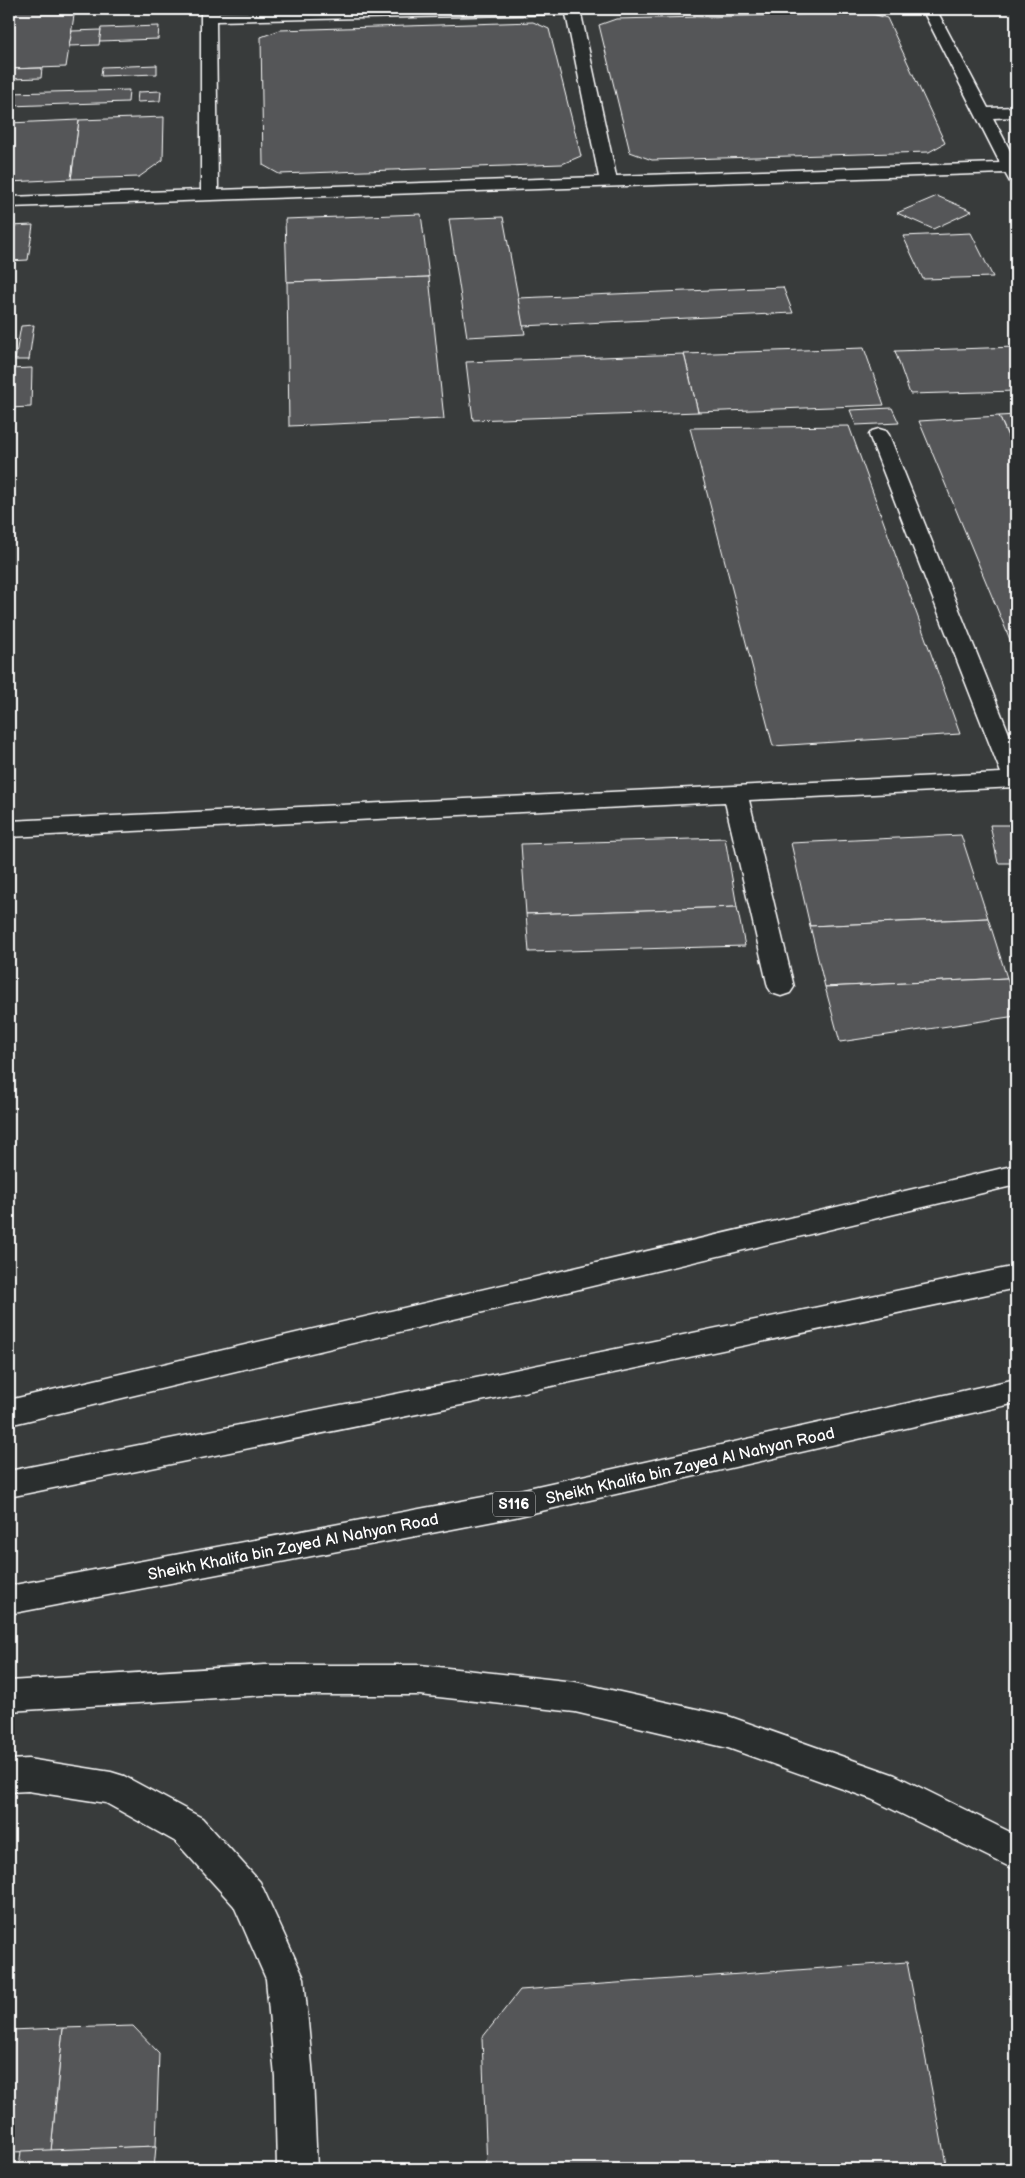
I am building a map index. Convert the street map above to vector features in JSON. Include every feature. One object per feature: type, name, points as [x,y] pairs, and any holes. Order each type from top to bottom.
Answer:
[{"type":"main road","points":[[572,9],[608,182]]},
{"type":"main road","points":[[210,196],[208,13],[587,9]]},
{"type":"main road","points":[[9,202],[608,182],[1014,173],[929,9]]},
{"type":"main road","points":[[982,113],[1016,112]]},
{"type":"main road","points":[[9,828],[1016,780],[879,435]]},
{"type":"main road","points":[[735,794],[781,987]]},
{"type":"main road","points":[[9,1413],[1016,1176]]},
{"type":"main road","points":[[9,1484],[472,1391],[1016,1277]]},
{"type":"main road","name":"Sheikh Khalifa bin Zayed Al Nahyan Road","points":[[9,1600],[515,1504],[1016,1391]]},
{"type":"main road","points":[[9,1696],[264,1680],[420,1680],[574,1697],[728,1732],[882,1787],[1016,1853]]},
{"type":"main road","points":[[9,1776],[28,1775],[111,1788],[189,1830],[247,1894],[284,1978],[294,2077],[297,2169]]},
{"type":"shaded area","points":[[9,9],[1016,9],[1016,2169],[9,2169]]},
{"type":"building","points":[[14,9],[75,9],[66,67],[9,69],[9,37]]},
{"type":"building","points":[[869,13],[887,18],[945,143],[929,152],[652,160],[630,152],[599,25],[616,19]]},
{"type":"building","points":[[533,22],[549,29],[581,156],[562,164],[279,174],[263,165],[261,37],[280,30]]},
{"type":"building","points":[[159,26],[158,39],[99,41],[101,28]]},
{"type":"building","points":[[101,30],[99,45],[69,46],[72,31]]},
{"type":"building","points":[[157,65],[157,74],[101,76],[102,67]]},
{"type":"building","points":[[42,68],[41,78],[9,79],[9,69]]},
{"type":"building","points":[[129,90],[128,102],[9,106],[9,93]]},
{"type":"building","points":[[161,91],[160,101],[137,102],[138,92]]},
{"type":"building","points":[[164,117],[163,160],[139,177],[71,179],[79,120]]},
{"type":"building","points":[[79,120],[71,179],[9,182],[9,123]]},
{"type":"building","points":[[937,196],[972,211],[933,229],[897,213]]},
{"type":"building","points":[[421,214],[429,277],[287,282],[285,219]]},
{"type":"building","points":[[503,217],[525,334],[467,337],[449,219]]},
{"type":"building","points":[[33,225],[28,260],[9,261],[9,226]]},
{"type":"building","points":[[971,233],[993,277],[923,279],[903,236]]},
{"type":"building","points":[[429,277],[444,419],[289,426],[287,282]]},
{"type":"building","points":[[783,287],[793,313],[523,326],[518,298]]},
{"type":"building","points":[[34,325],[29,360],[15,360],[21,326]]},
{"type":"building","points":[[1016,347],[1016,391],[910,394],[895,351]]},
{"type":"building","points":[[864,348],[884,405],[698,412],[684,354]]},
{"type":"building","points":[[684,354],[698,412],[473,420],[466,362]]},
{"type":"building","points":[[32,368],[31,407],[9,408],[9,369]]},
{"type":"building","points":[[892,408],[899,423],[856,425],[850,410]]},
{"type":"building","points":[[1016,415],[1016,437],[1009,438],[999,416]]},
{"type":"building","points":[[999,416],[1016,455],[1016,654],[919,421]]},
{"type":"building","points":[[849,426],[960,734],[773,746],[690,428]]},
{"type":"building","points":[[990,825],[1016,825],[1016,863],[998,863]]},
{"type":"building","points":[[961,835],[988,918],[810,926],[791,843]]},
{"type":"building","points":[[725,838],[737,907],[526,914],[521,844]]},
{"type":"building","points":[[737,907],[745,946],[529,952],[526,914]]},
{"type":"building","points":[[988,918],[1007,978],[825,987],[810,926]]},
{"type":"building","points":[[1007,978],[1016,1006],[1016,1016],[840,1042],[825,987]]},
{"type":"building","points":[[907,1962],[947,2169],[487,2169],[482,2038],[520,1990]]},
{"type":"building","points":[[133,2026],[159,2053],[156,2146],[51,2151],[63,2028]]},
{"type":"building","points":[[63,2028],[51,2151],[9,2152],[9,2030]]},
{"type":"building","points":[[156,2146],[154,2169],[19,2169],[21,2151]]}]
